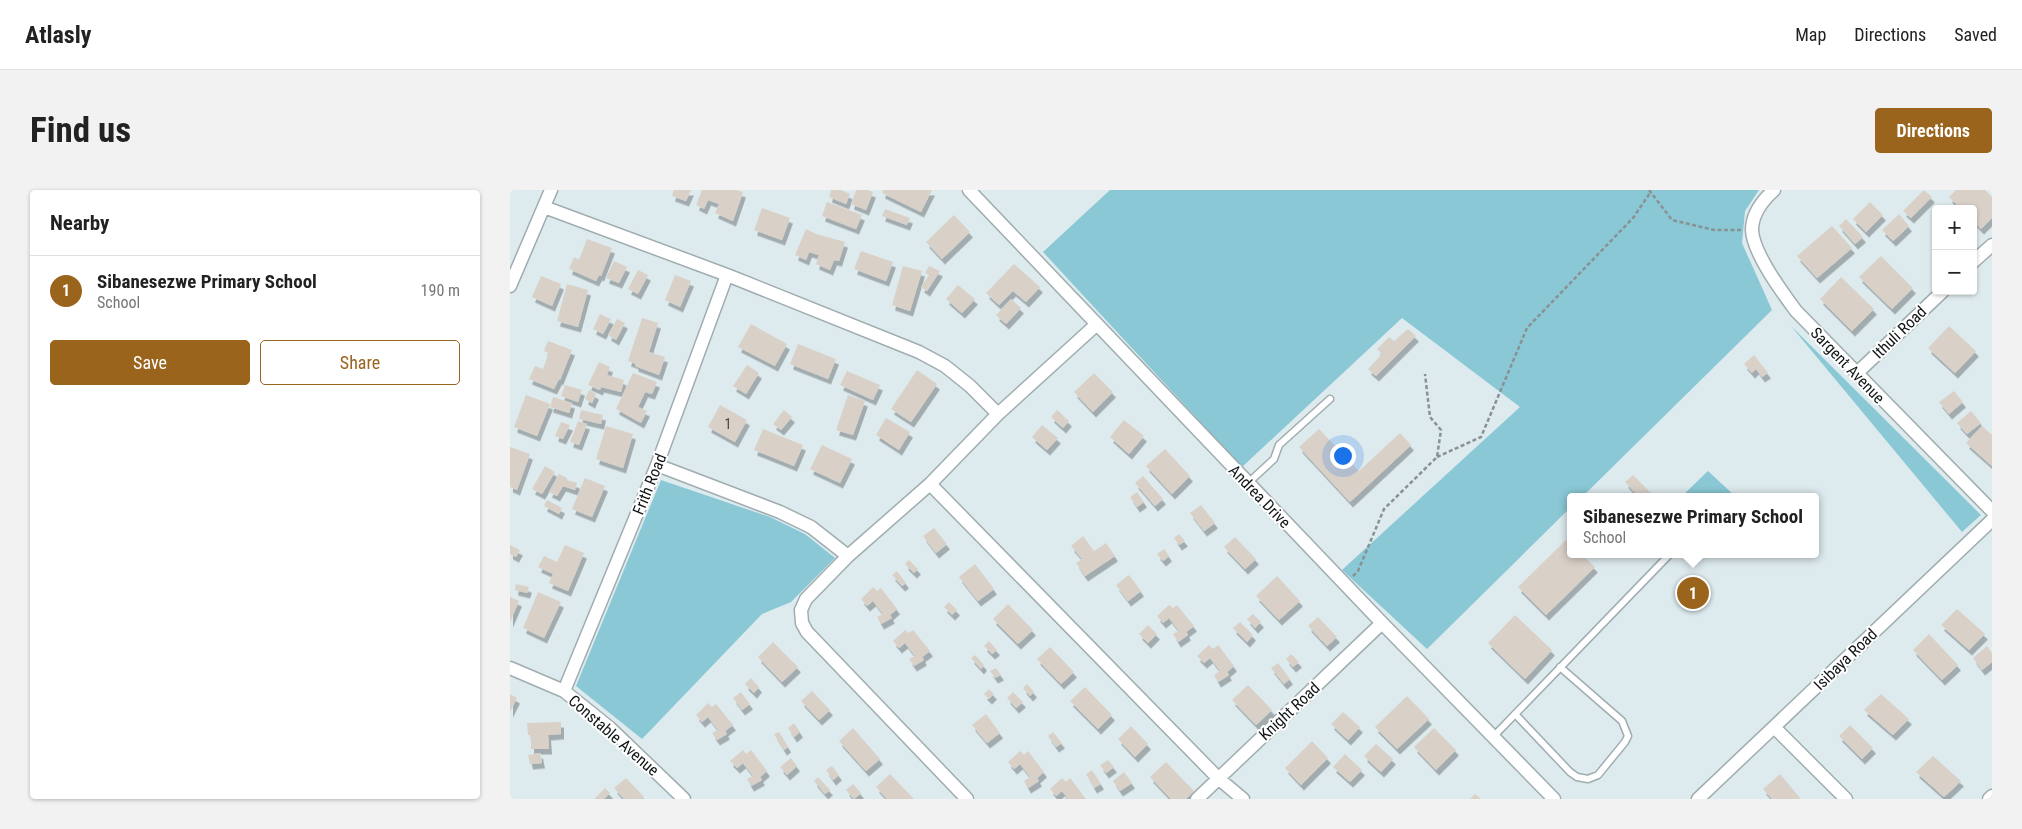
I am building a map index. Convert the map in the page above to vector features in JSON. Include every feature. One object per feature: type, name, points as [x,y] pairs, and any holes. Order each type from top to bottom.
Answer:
[{"type":"street","points":[[510,286],[550,190]]},
{"type":"street","name":"Andrea Drive","points":[[969,190],[1345,585],[1554,799]]},
{"type":"street","points":[[1752,230],[1754,218],[1771,193]]},
{"type":"street","points":[[544,207],[727,275],[936,361],[970,386],[998,414]]},
{"type":"street","name":"Sargent Avenue","points":[[1752,230],[1755,242],[1772,277],[1796,311],[1992,511]]},
{"type":"street","points":[[1977,258],[1992,245]]},
{"type":"street","name":"Frith Road","points":[[564,691],[657,465],[727,275]]},
{"type":"street","name":"Ithuli Road","points":[[1856,374],[1939,295]]},
{"type":"street","points":[[967,799],[807,632],[802,623],[801,610],[806,599],[848,556],[930,484],[998,414],[1097,324]]},
{"type":"street","points":[[657,465],[780,512],[811,528],[848,556]]},
{"type":"street","points":[[930,484],[1218,778],[1243,799]]},
{"type":"street","name":"Isibaya Road","points":[[1698,799],[1992,520]]},
{"type":"street","name":"Knight Road","points":[[1197,799],[1382,623]]},
{"type":"street","name":"Constable Avenue","points":[[510,668],[564,691],[610,728],[684,799]]},
{"type":"street","points":[[1774,727],[1846,799]]},
{"type":"street","points":[[1989,799],[1992,796]]},
{"type":"lane","points":[[1248,483],[1274,459],[1279,445],[1330,399]]},
{"type":"lane","points":[[1493,737],[1666,558]]},
{"type":"lane","points":[[1515,714],[1570,772],[1577,777],[1588,779],[1598,775],[1625,742],[1628,736],[1626,727],[1622,721],[1560,667]]},
{"type":"path","points":[[1345,585],[1358,571],[1384,509],[1437,457],[1481,437],[1527,328],[1633,218],[1649,191],[1672,220],[1714,230],[1752,230]]},
{"type":"path","points":[[1425,374],[1430,416],[1440,430],[1437,457]]},
{"type":"shaded area","points":[[1110,190],[1759,190],[1745,211],[1742,243],[1772,310],[1586,493],[1567,493],[1567,511],[1427,649],[1342,570],[1520,407],[1402,318],[1242,467],[1043,252]]},
{"type":"shaded area","points":[[1791,326],[1981,515],[1962,532]]},
{"type":"shaded area","points":[[1708,471],[1732,493],[1685,493]]},
{"type":"shaded area","points":[[661,480],[770,517],[805,534],[835,558],[791,602],[762,614],[642,739],[576,686]]},
{"type":"building","points":[[674,190],[691,190],[686,201],[672,196]]},
{"type":"building","points":[[702,190],[737,190],[743,192],[733,221],[715,213],[719,204],[708,200],[704,209],[696,205]]},
{"type":"building","points":[[831,190],[841,190],[850,194],[846,204],[829,197]]},
{"type":"building","points":[[856,190],[873,192],[866,210],[851,204]]},
{"type":"building","points":[[883,190],[932,190],[921,212],[882,193]]},
{"type":"building","points":[[1924,190],[1932,197],[1911,218],[1903,211]]},
{"type":"building","points":[[1956,190],[1985,190],[1992,197],[1992,218],[1981,229],[1977,225],[1977,205],[1957,205],[1949,197]]},
{"type":"building","points":[[827,202],[862,215],[856,229],[822,216]]},
{"type":"building","points":[[1870,202],[1883,215],[1866,232],[1853,219]]},
{"type":"building","points":[[762,208],[790,218],[782,240],[754,230]]},
{"type":"building","points":[[885,209],[910,218],[907,225],[882,216]]},
{"type":"building","points":[[1899,214],[1909,226],[1893,241],[1882,230]]},
{"type":"building","points":[[954,215],[970,232],[942,259],[926,242]]},
{"type":"building","points":[[1846,219],[1863,237],[1855,244],[1839,226]]},
{"type":"building","points":[[1832,226],[1852,248],[1817,278],[1797,256]]},
{"type":"building","points":[[806,229],[816,234],[845,242],[839,261],[834,260],[830,270],[816,264],[819,255],[809,252],[806,260],[795,255]]},
{"type":"building","points":[[587,239],[612,248],[601,276],[599,275],[596,281],[569,269],[574,257],[579,260]]},
{"type":"building","points":[[861,251],[893,262],[886,281],[854,269]]},
{"type":"building","points":[[1881,256],[1913,288],[1892,309],[1859,277]]},
{"type":"building","points":[[614,261],[627,267],[619,283],[606,278]]},
{"type":"building","points":[[1014,264],[1040,287],[1026,302],[1013,291],[999,305],[986,293]]},
{"type":"building","points":[[903,266],[922,271],[910,311],[892,305]]},
{"type":"building","points":[[929,266],[940,271],[927,291],[921,287],[929,275],[925,273]]},
{"type":"building","points":[[638,270],[648,275],[638,294],[628,289]]},
{"type":"building","points":[[675,275],[691,281],[680,307],[665,300]]},
{"type":"building","points":[[541,276],[561,284],[552,306],[532,297]]},
{"type":"building","points":[[1841,277],[1874,309],[1852,331],[1820,299]]},
{"type":"building","points":[[567,284],[588,290],[578,327],[557,321]]},
{"type":"building","points":[[958,285],[975,299],[962,313],[946,299]]},
{"type":"building","points":[[1011,299],[1021,308],[1006,324],[996,315]]},
{"type":"building","points":[[600,314],[611,319],[603,334],[593,329]]},
{"type":"building","points":[[642,318],[658,323],[649,352],[665,357],[659,375],[635,366],[636,364],[628,361]]},
{"type":"building","points":[[617,319],[625,323],[616,340],[608,335]]},
{"type":"building","points":[[751,324],[787,344],[775,366],[738,347]]},
{"type":"building","points":[[1949,326],[1976,351],[1955,373],[1928,348]]},
{"type":"building","points":[[1408,329],[1416,336],[1376,376],[1368,369],[1382,354],[1377,349],[1389,337],[1394,341]]},
{"type":"building","points":[[548,341],[572,350],[560,380],[554,389],[529,379],[535,366],[543,369],[549,353],[544,351]]},
{"type":"building","points":[[798,344],[836,359],[828,379],[790,364]]},
{"type":"building","points":[[1754,355],[1768,373],[1762,377],[1756,369],[1752,373],[1744,364]]},
{"type":"building","points":[[599,362],[610,367],[607,375],[624,380],[621,392],[601,387],[600,390],[588,385]]},
{"type":"building","points":[[747,365],[759,373],[746,394],[733,386]]},
{"type":"building","points":[[917,370],[937,384],[911,422],[891,409]]},
{"type":"building","points":[[847,371],[880,385],[873,400],[840,385]]},
{"type":"building","points":[[633,373],[657,382],[652,394],[645,392],[638,407],[647,411],[641,423],[616,409]]},
{"type":"building","points":[[1094,373],[1113,392],[1093,412],[1074,392]]},
{"type":"building","points":[[565,385],[582,390],[578,402],[561,396]]},
{"type":"building","points":[[589,390],[596,394],[592,403],[585,399]]},
{"type":"building","points":[[1954,391],[1963,402],[1949,414],[1939,402]]},
{"type":"building","points":[[526,395],[550,404],[537,436],[514,427]]},
{"type":"building","points":[[848,395],[865,401],[853,435],[836,430]]},
{"type":"building","points":[[553,397],[572,403],[569,413],[550,407]]},
{"type":"building","points":[[720,405],[747,420],[735,442],[708,427]]},
{"type":"building","points":[[581,410],[603,415],[601,424],[579,419]]},
{"type":"building","points":[[784,410],[792,417],[781,430],[773,424]]},
{"type":"building","points":[[1057,410],[1069,421],[1063,428],[1051,417]]},
{"type":"building","points":[[1971,411],[1981,423],[1967,434],[1957,423]]},
{"type":"building","points":[[886,418],[910,432],[899,450],[876,435]]},
{"type":"building","points":[[1124,420],[1144,436],[1129,454],[1110,437]]},
{"type":"building","points":[[578,421],[587,424],[579,445],[570,442]]},
{"type":"building","points":[[561,422],[570,425],[563,439],[555,436]]},
{"type":"building","points":[[1042,425],[1058,438],[1047,450],[1032,437]]},
{"type":"building","points":[[606,426],[633,434],[623,468],[596,459]]},
{"type":"building","points":[[1982,426],[1992,435],[1992,466],[1966,443]]},
{"type":"building","points":[[763,429],[803,445],[794,466],[754,450]]},
{"type":"building","points":[[1319,429],[1359,471],[1400,433],[1411,445],[1350,502],[1299,447]]},
{"type":"building","points":[[822,445],[852,459],[840,483],[810,469]]},
{"type":"building","points":[[510,447],[530,454],[517,490],[510,487]]},
{"type":"building","points":[[1165,449],[1190,476],[1172,494],[1146,466]]},
{"type":"building","points":[[545,466],[555,472],[542,494],[532,489]]},
{"type":"building","points":[[559,474],[567,478],[567,480],[577,483],[575,490],[563,486],[557,496],[549,492]]},
{"type":"building","points":[[1633,475],[1651,493],[1635,493],[1625,482]]},
{"type":"building","points":[[1143,476],[1163,499],[1155,506],[1135,483]]},
{"type":"building","points":[[585,478],[605,486],[592,517],[572,509]]},
{"type":"building","points":[[1137,492],[1144,502],[1137,507],[1130,497]]},
{"type":"building","points":[[547,500],[562,508],[559,514],[544,506]]},
{"type":"building","points":[[1201,505],[1215,523],[1204,531],[1190,513]]},
{"type":"building","points":[[934,528],[947,544],[936,553],[923,536]]},
{"type":"building","points":[[1179,534],[1185,541],[1179,545],[1174,538]]},
{"type":"building","points":[[1083,536],[1094,551],[1106,543],[1115,556],[1085,576],[1076,563],[1082,559],[1071,546]]},
{"type":"building","points":[[1235,537],[1256,559],[1245,569],[1224,547]]},
{"type":"building","points":[[1566,540],[1567,558],[1585,558],[1595,567],[1546,615],[1518,587]]},
{"type":"building","points":[[510,545],[520,550],[516,557],[510,554]]},
{"type":"building","points":[[565,545],[584,553],[568,591],[549,583],[553,574],[538,567],[544,556],[557,562]]},
{"type":"building","points":[[1164,549],[1169,556],[1163,561],[1157,554]]},
{"type":"building","points":[[909,560],[918,569],[914,573],[905,564]]},
{"type":"building","points":[[975,564],[994,589],[978,601],[959,577]]},
{"type":"building","points":[[897,571],[906,583],[902,586],[892,575]]},
{"type":"building","points":[[1129,575],[1141,591],[1128,601],[1116,585]]},
{"type":"building","points":[[1277,576],[1300,601],[1279,620],[1256,596]]},
{"type":"building","points":[[516,584],[529,587],[527,593],[515,590]]},
{"type":"building","points":[[873,587],[877,591],[881,588],[897,609],[890,615],[892,618],[881,624],[877,617],[883,614],[873,601],[867,606],[861,599]]},
{"type":"building","points":[[538,592],[561,602],[544,638],[523,628]]},
{"type":"building","points":[[510,597],[519,601],[510,622]]},
{"type":"building","points":[[949,602],[957,610],[952,615],[944,607]]},
{"type":"building","points":[[1008,604],[1033,630],[1018,644],[993,619]]},
{"type":"building","points":[[1169,605],[1173,608],[1177,605],[1194,626],[1186,632],[1188,635],[1178,642],[1173,634],[1179,631],[1169,618],[1163,623],[1157,616]]},
{"type":"building","points":[[1957,609],[1985,634],[1969,650],[1941,625]]},
{"type":"building","points":[[1253,614],[1261,622],[1255,628],[1247,619]]},
{"type":"building","points":[[1515,615],[1552,650],[1525,679],[1488,643]]},
{"type":"building","points":[[1318,617],[1337,637],[1327,646],[1308,626]]},
{"type":"building","points":[[1240,622],[1253,635],[1247,642],[1233,628]]},
{"type":"building","points":[[1148,625],[1157,634],[1148,643],[1139,634]]},
{"type":"building","points":[[905,630],[909,633],[913,630],[930,651],[922,657],[924,660],[914,666],[909,659],[915,656],[905,643],[899,648],[893,641]]},
{"type":"building","points":[[1929,634],[1958,665],[1942,680],[1913,650]]},
{"type":"building","points":[[989,641],[997,650],[992,654],[984,646]]},
{"type":"building","points":[[773,642],[798,667],[782,682],[758,657]]},
{"type":"building","points":[[1209,645],[1213,649],[1218,645],[1234,666],[1227,672],[1229,675],[1218,682],[1214,675],[1220,671],[1210,658],[1204,663],[1197,656]]},
{"type":"building","points":[[1987,646],[1992,653],[1992,662],[1982,670],[1973,658]]},
{"type":"building","points":[[1050,647],[1074,672],[1061,684],[1037,659]]},
{"type":"building","points":[[1291,654],[1299,662],[1293,667],[1286,659]]},
{"type":"building","points":[[975,655],[984,665],[981,669],[971,658]]},
{"type":"building","points":[[1278,663],[1290,679],[1284,684],[1271,668]]},
{"type":"building","points":[[996,668],[1001,675],[995,678],[990,671]]},
{"type":"building","points":[[751,678],[759,687],[754,693],[745,684]]},
{"type":"building","points":[[1027,684],[1034,692],[1030,696],[1023,688]]},
{"type":"building","points":[[1248,685],[1272,710],[1256,725],[1232,700]]},
{"type":"building","points":[[1085,687],[1112,715],[1098,729],[1070,701]]},
{"type":"building","points":[[989,689],[994,694],[989,699],[984,694]]},
{"type":"building","points":[[812,691],[830,710],[819,720],[801,701]]},
{"type":"building","points":[[741,692],[750,704],[742,710],[733,698]]},
{"type":"building","points":[[1013,692],[1023,702],[1016,708],[1007,698]]},
{"type":"building","points":[[510,694],[517,698],[510,712]]},
{"type":"building","points":[[1881,694],[1909,719],[1893,735],[1864,710]]},
{"type":"building","points":[[1407,696],[1429,719],[1397,749],[1375,727]]},
{"type":"building","points":[[708,703],[712,707],[716,704],[733,725],[725,731],[727,734],[717,740],[712,733],[718,730],[708,717],[702,722],[696,715]]},
{"type":"building","points":[[1343,712],[1360,727],[1348,740],[1331,724]]},
{"type":"building","points":[[986,714],[1000,733],[987,743],[972,725]]},
{"type":"building","points":[[561,722],[561,734],[548,735],[549,749],[531,749],[531,735],[528,735],[527,723]]},
{"type":"building","points":[[794,723],[800,732],[794,737],[788,728]]},
{"type":"building","points":[[1850,725],[1873,748],[1862,759],[1839,736]]},
{"type":"building","points":[[1131,726],[1148,744],[1135,757],[1118,739]]},
{"type":"building","points":[[853,728],[880,759],[866,771],[839,741]]},
{"type":"building","points":[[1434,728],[1456,750],[1436,770],[1414,747]]},
{"type":"building","points":[[779,732],[788,747],[784,750],[774,734]]},
{"type":"building","points":[[1053,732],[1062,743],[1056,747],[1048,736]]},
{"type":"building","points":[[1312,741],[1328,758],[1301,785],[1285,768]]},
{"type":"building","points":[[1376,744],[1393,759],[1381,772],[1364,756]]},
{"type":"building","points":[[743,750],[746,754],[751,750],[767,771],[760,777],[762,780],[751,786],[747,779],[753,776],[743,763],[737,768],[730,761]]},
{"type":"building","points":[[1020,751],[1024,755],[1028,751],[1044,772],[1037,778],[1039,781],[1028,788],[1024,781],[1030,777],[1020,764],[1014,769],[1008,762]]},
{"type":"building","points":[[540,753],[542,763],[530,764],[528,755]]},
{"type":"building","points":[[1345,754],[1362,770],[1350,782],[1333,767]]},
{"type":"building","points":[[1933,756],[1961,781],[1944,797],[1916,772]]},
{"type":"building","points":[[791,758],[797,766],[787,775],[780,767]]},
{"type":"building","points":[[1108,760],[1114,767],[1106,773],[1100,765]]},
{"type":"building","points":[[1166,762],[1194,791],[1186,799],[1171,799],[1150,777]]},
{"type":"building","points":[[832,766],[839,775],[833,780],[826,770]]},
{"type":"building","points":[[1092,770],[1101,784],[1094,788],[1086,774]]},
{"type":"building","points":[[1124,772],[1132,783],[1120,791],[1113,781]]},
{"type":"building","points":[[890,774],[914,799],[887,799],[876,787]]},
{"type":"building","points":[[1780,774],[1801,799],[1772,799],[1763,789]]},
{"type":"building","points":[[818,777],[830,790],[825,794],[814,781]]},
{"type":"building","points":[[626,778],[644,797],[641,799],[624,799],[614,788]]},
{"type":"building","points":[[1062,778],[1066,782],[1070,778],[1086,799],[1068,799],[1062,791],[1056,796],[1050,789]]},
{"type":"building","points":[[853,784],[861,793],[854,799],[846,790]]},
{"type":"building","points":[[605,788],[610,793],[604,799],[594,799]]},
{"type":"building","points":[[1475,794],[1481,799],[1470,799]]},
{"type":"place","name":"Sibanesezwe Primary School","points":[[1693,593]]}]
